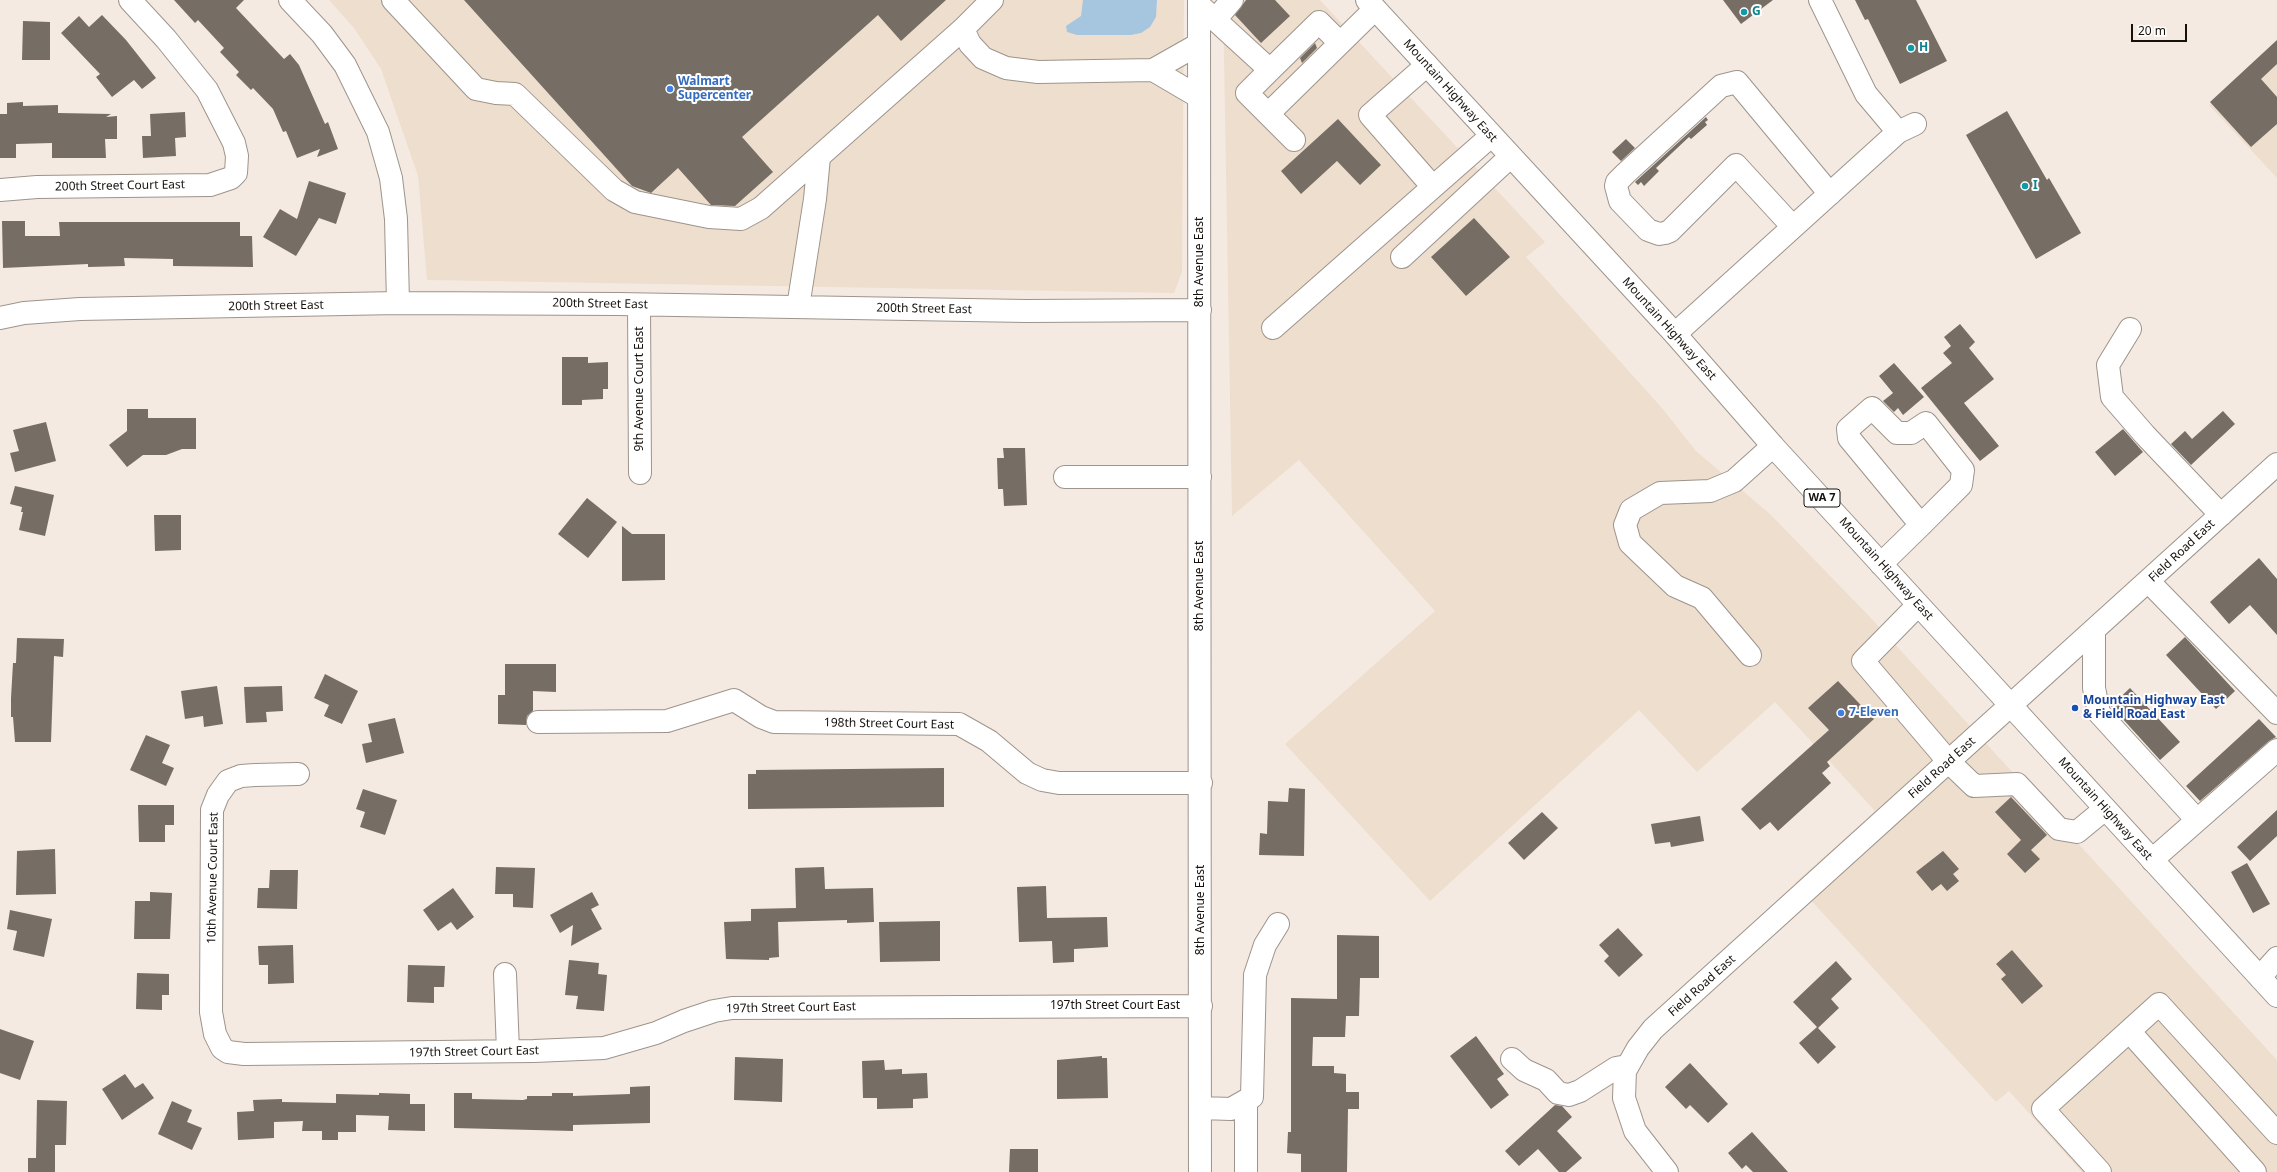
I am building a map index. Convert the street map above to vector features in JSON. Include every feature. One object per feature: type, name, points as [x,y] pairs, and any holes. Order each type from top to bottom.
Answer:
[{"type":"street","name":"200th Street Court East","points":[[0,190],[37,187],[210,185],[231,178],[236,173],[237,156],[234,143],[207,90],[170,44],[130,0]]},
{"type":"street","points":[[290,0],[322,34],[345,65],[378,132],[391,178],[396,219],[398,303]]},
{"type":"street","points":[[393,0],[476,89],[496,93],[515,94],[614,190],[635,202],[709,217],[741,219],[761,208],[963,29],[992,0]]},
{"type":"street","points":[[1215,20],[1232,0]]},
{"type":"street","points":[[1675,334],[1830,194],[1907,128],[1866,94],[1820,0]]},
{"type":"street","points":[[1199,3],[1215,20],[1270,70]]},
{"type":"street","name":"8th Avenue East","points":[[1199,3],[1200,1172]]},
{"type":"street","points":[[1268,114],[1340,43],[1371,4]]},
{"type":"street","name":"Mountain Highway East","points":[[1371,4],[1510,157],[1675,334],[1918,605],[2277,996]]},
{"type":"street","points":[[1294,140],[1247,93],[1319,22],[1340,43]]},
{"type":"street","points":[[963,29],[970,44],[984,58],[1006,68],[1038,72],[1154,70],[1199,44]]},
{"type":"street","points":[[1427,65],[1370,115],[1433,187]]},
{"type":"street","points":[[1154,70],[1199,97]]},
{"type":"street","points":[[1793,227],[1736,165],[1670,231],[1659,234],[1648,230],[1620,201],[1616,186],[1617,182],[1626,173],[1721,86],[1731,82],[1737,82],[1830,194]]},
{"type":"street","points":[[1273,328],[1491,136]]},
{"type":"street","points":[[798,307],[815,199],[819,157]]},
{"type":"street","points":[[1402,257],[1510,157]]},
{"type":"street","name":"200th Street East","points":[[0,318],[24,312],[80,309],[398,303],[1026,311],[1200,310]]},
{"type":"street","name":"9th Avenue Court East","points":[[639,305],[640,473]]},
{"type":"street","points":[[2130,329],[2108,365],[2112,397],[2145,435],[2221,516]]},
{"type":"street","points":[[1881,564],[1961,485],[1963,470],[1926,423],[1911,432],[1897,433],[1872,408],[1863,414],[1848,429],[1849,438],[1921,524]]},
{"type":"street","points":[[1750,655],[1702,598],[1675,586],[1630,543],[1625,525],[1630,510],[1660,493],[1710,491],[1734,481],[1774,446]]},
{"type":"street","name":"Field Road East","points":[[1625,1075],[1638,1048],[1653,1029],[2277,464]]},
{"type":"street","points":[[1066,477],[1200,477]]},
{"type":"street","points":[[2148,582],[2277,713]]},
{"type":"street","points":[[1918,605],[1863,661],[1949,762],[1974,786],[2017,784],[2059,829],[2077,832],[2105,809]]},
{"type":"street","points":[[2094,630],[2094,688],[2099,713],[2197,820]]},
{"type":"street","name":"198th Street Court East","points":[[538,722],[667,721],[734,700],[761,717],[774,722],[959,724],[989,741],[1027,773],[1042,780],[1059,783],[1200,783]]},
{"type":"street","points":[[2152,860],[2277,750]]},
{"type":"street","name":"10th Avenue Court East","points":[[222,1048],[215,1034],[211,1012],[212,810],[218,795],[228,781],[241,776],[255,774],[298,774]]},
{"type":"street","points":[[1200,1108],[1231,1109],[1246,1102],[1252,1097],[1254,1091],[1255,975],[1265,945],[1278,924]]},
{"type":"street","points":[[2260,977],[2277,958]]},
{"type":"street","points":[[505,974],[508,1051]]},
{"type":"street","points":[[2100,1172],[2043,1109],[2159,1004],[2277,1133]]},
{"type":"street","name":"197th Street Court East","points":[[222,1048],[228,1052],[244,1054],[508,1051],[604,1048],[656,1033],[684,1020],[714,1011],[732,1008],[1201,1006]]},
{"type":"street","points":[[2128,1031],[2255,1172]]},
{"type":"street","points":[[1512,1059],[1524,1070],[1546,1080],[1558,1093],[1569,1095],[1580,1091],[1616,1068],[1625,1075],[1624,1098],[1635,1131],[1667,1172]]},
{"type":"street","points":[[1246,1102],[1246,1172]]},
{"type":"shaded area","points":[[329,0],[1184,0],[1182,272],[1174,293],[427,280],[418,176],[381,69],[354,28]]},
{"type":"shaded area","points":[[1223,0],[1320,0],[1545,242],[1526,257],[1662,408],[1696,451],[1770,514],[1869,616],[2277,1060],[2277,1172],[2082,1172],[2009,1091],[1996,1102],[1795,883],[1875,811],[1775,702],[1697,772],[1639,710],[1430,901],[1285,744],[1435,611],[1299,460],[1232,516]]},
{"type":"shaded area","points":[[2277,42],[2277,178],[2209,105]]},
{"type":"water","points":[[1083,0],[1157,0],[1156,17],[1150,27],[1141,33],[1131,35],[1077,35],[1067,32],[1066,26],[1081,16]]},
{"type":"building","points":[[174,0],[244,0],[236,8],[284,59],[290,54],[299,65],[325,124],[328,122],[338,149],[317,157],[320,149],[297,158],[286,131],[283,132],[273,109],[253,88],[251,90],[236,75],[239,72],[220,52],[224,48],[198,20],[195,23]]},
{"type":"building","name":"Walmart Supercenter","points":[[464,0],[946,0],[901,41],[878,15],[742,137],[773,172],[735,206],[711,205],[678,168],[651,193],[632,186]]},
{"type":"building","points":[[1246,0],[1275,0],[1290,16],[1261,43],[1235,15]]},
{"type":"building","name":"G","points":[[1723,0],[1773,0],[1741,24]]},
{"type":"building","name":"H","points":[[1855,0],[1916,0],[1947,61],[1900,84],[1868,19],[1865,20]]},
{"type":"building","points":[[102,15],[126,40],[156,78],[142,89],[134,80],[112,97],[96,77],[100,74],[61,33],[79,16],[89,27]]},
{"type":"building","points":[[23,21],[50,22],[50,60],[22,60]]},
{"type":"building","points":[[2277,40],[2277,64],[2261,79],[2277,97],[2277,124],[2251,147],[2210,102]]},
{"type":"building","points":[[1315,43],[1317,48],[1302,63],[1300,58]]},
{"type":"building","points":[[23,102],[23,106],[58,105],[58,113],[111,114],[106,117],[117,116],[117,139],[105,139],[106,158],[52,158],[52,143],[16,144],[16,158],[0,158],[0,114],[7,114],[7,103]]},
{"type":"building","name":"I","points":[[2007,111],[2047,180],[2049,178],[2081,233],[2036,259],[1966,135]]},
{"type":"building","points":[[185,112],[186,137],[175,138],[176,156],[143,158],[142,136],[151,136],[150,114]]},
{"type":"building","points":[[1706,117],[1708,120],[1705,122],[1707,125],[1691,139],[1689,137],[1656,168],[1659,171],[1644,186],[1641,182],[1638,185],[1635,182]]},
{"type":"building","points":[[1338,119],[1381,165],[1360,185],[1337,161],[1301,194],[1281,171]]},
{"type":"building","points":[[1626,139],[1635,148],[1621,161],[1612,152]]},
{"type":"building","points":[[309,181],[346,193],[336,224],[319,218],[296,256],[263,237],[280,209],[297,219]]},
{"type":"building","points":[[1474,218],[1510,257],[1466,296],[1431,257]]},
{"type":"building","points":[[2,221],[25,221],[25,236],[60,236],[59,222],[240,222],[240,236],[252,236],[253,267],[173,266],[173,259],[124,258],[125,266],[88,267],[88,264],[3,268]]},
{"type":"building","points":[[1960,324],[1975,342],[1969,348],[1994,379],[1964,403],[1999,446],[1980,461],[1921,388],[1952,363],[1943,353],[1951,346],[1944,337]]},
{"type":"building","points":[[562,357],[588,357],[588,363],[608,362],[608,389],[603,389],[603,399],[582,400],[582,405],[562,405]]},
{"type":"building","points":[[1894,363],[1924,397],[1903,415],[1898,408],[1894,412],[1883,401],[1893,393],[1879,376]]},
{"type":"building","points":[[127,409],[148,409],[148,418],[196,418],[196,449],[182,449],[166,455],[143,455],[127,467],[109,445],[127,431]]},
{"type":"building","points":[[2223,411],[2235,424],[2191,465],[2171,444],[2185,431],[2192,439]]},
{"type":"building","points":[[46,422],[56,461],[15,472],[10,453],[19,451],[13,430]]},
{"type":"building","points":[[2123,429],[2143,452],[2115,476],[2095,452]]},
{"type":"building","points":[[1003,448],[1025,448],[1027,505],[1004,506],[1003,489],[998,489],[997,458],[1004,458]]},
{"type":"building","points":[[15,486],[54,495],[45,536],[19,530],[23,512],[21,512],[22,507],[10,504]]},
{"type":"building","points":[[587,498],[617,522],[588,558],[558,534]]},
{"type":"building","points":[[154,515],[181,515],[181,550],[155,551]]},
{"type":"building","points":[[622,526],[632,534],[665,534],[665,580],[622,581]]},
{"type":"building","points":[[2259,558],[2277,579],[2277,635],[2250,605],[2229,624],[2210,602]]},
{"type":"building","points":[[2185,637],[2235,691],[2216,709],[2166,655]]},
{"type":"building","points":[[17,638],[64,639],[63,657],[54,656],[51,742],[15,742],[13,717],[11,717],[11,698],[13,663],[16,663]]},
{"type":"building","points":[[505,664],[556,664],[556,692],[533,691],[533,711],[527,716],[526,725],[498,724],[498,695],[505,695]]},
{"type":"building","points":[[325,674],[358,691],[342,724],[324,716],[329,705],[314,698]]},
{"type":"building","points":[[1838,681],[1874,719],[1827,762],[1830,766],[1822,773],[1831,783],[1778,831],[1770,822],[1760,830],[1741,809],[1829,730],[1808,708]]},
{"type":"building","points":[[217,686],[223,724],[204,727],[203,716],[185,719],[181,691]]},
{"type":"building","points":[[282,686],[283,711],[266,712],[267,722],[246,723],[244,687]]},
{"type":"building","points":[[2130,688],[2180,742],[2160,760],[2111,706]]},
{"type":"building","points":[[395,718],[404,753],[366,763],[362,744],[372,742],[368,724]]},
{"type":"building","points":[[2259,719],[2276,737],[2269,741],[2200,801],[2186,786]]},
{"type":"building","points":[[146,735],[170,745],[162,763],[174,768],[166,786],[130,770]]},
{"type":"building","points":[[944,768],[944,807],[748,809],[748,774],[756,774],[756,770]]},
{"type":"building","points":[[1289,788],[1305,789],[1304,856],[1259,855],[1260,833],[1267,834],[1268,801],[1288,802]]},
{"type":"building","points":[[363,789],[397,800],[385,835],[360,827],[365,812],[356,809]]},
{"type":"building","points":[[2011,797],[2047,835],[2031,850],[2040,859],[2025,873],[2007,854],[2021,840],[1995,812]]},
{"type":"building","points":[[138,805],[174,805],[174,825],[165,825],[165,842],[139,842]]},
{"type":"building","points":[[2277,810],[2277,836],[2250,861],[2237,847]]},
{"type":"building","points":[[1542,812],[1558,828],[1524,860],[1508,843]]},
{"type":"building","points":[[1700,816],[1704,841],[1671,847],[1670,842],[1655,844],[1651,824]]},
{"type":"building","points":[[55,849],[56,894],[16,895],[17,851]]},
{"type":"building","points":[[1943,851],[1959,869],[1953,874],[1959,881],[1947,891],[1941,884],[1932,891],[1916,872]]},
{"type":"building","points":[[2247,863],[2270,904],[2253,913],[2231,872]]},
{"type":"building","points":[[496,867],[535,868],[533,908],[513,907],[513,894],[495,894]]},
{"type":"building","points":[[824,867],[825,889],[873,888],[874,922],[847,923],[847,920],[778,922],[779,957],[769,958],[769,960],[726,959],[724,922],[751,921],[751,909],[796,908],[795,868]]},
{"type":"building","points":[[270,870],[298,870],[297,909],[257,908],[258,888],[269,888]]},
{"type":"building","points":[[1046,886],[1047,918],[1107,917],[1108,947],[1074,949],[1074,962],[1053,963],[1052,941],[1019,942],[1017,887]]},
{"type":"building","points":[[453,888],[474,917],[457,930],[451,922],[438,931],[423,910]]},
{"type":"building","points":[[150,892],[172,893],[170,939],[134,939],[135,901],[150,901]]},
{"type":"building","points":[[592,892],[599,905],[591,909],[602,929],[571,946],[573,925],[560,933],[550,915]]},
{"type":"building","points":[[10,910],[52,919],[44,957],[13,950],[17,931],[7,929]]},
{"type":"building","points":[[940,921],[940,961],[880,962],[879,922]]},
{"type":"building","points":[[1618,928],[1643,955],[1619,977],[1604,961],[1609,956],[1599,945]]},
{"type":"building","points":[[1337,935],[1379,936],[1379,978],[1360,978],[1359,1016],[1346,1016],[1345,1037],[1313,1037],[1312,1066],[1334,1066],[1334,1073],[1346,1074],[1346,1092],[1359,1092],[1359,1109],[1348,1109],[1347,1172],[1301,1172],[1301,1154],[1287,1153],[1288,1132],[1291,1132],[1291,998],[1337,999]]},
{"type":"building","points":[[293,945],[294,983],[268,984],[268,965],[259,965],[258,946]]},
{"type":"building","points":[[2012,950],[2043,986],[2022,1004],[2001,979],[2006,975],[1996,964]]},
{"type":"building","points":[[569,960],[599,963],[598,974],[607,975],[604,1011],[576,1009],[578,996],[565,995]]},
{"type":"building","points":[[1836,961],[1852,979],[1831,999],[1839,1008],[1818,1028],[1836,1047],[1818,1064],[1799,1043],[1817,1027],[1793,1002]]},
{"type":"building","points":[[408,965],[445,966],[444,987],[434,987],[434,1003],[407,1002]]},
{"type":"building","points":[[137,973],[169,974],[169,995],[162,995],[162,1010],[136,1009]]},
{"type":"building","points":[[0,1029],[34,1041],[20,1080],[0,1073]]},
{"type":"building","points":[[1476,1036],[1504,1074],[1497,1079],[1509,1095],[1491,1109],[1450,1056]]},
{"type":"building","points":[[1102,1056],[1102,1058],[1107,1058],[1108,1098],[1057,1099],[1057,1060]]},
{"type":"building","points":[[735,1057],[783,1059],[782,1102],[734,1100]]},
{"type":"building","points":[[884,1060],[885,1070],[902,1069],[902,1074],[927,1073],[928,1098],[913,1099],[913,1108],[877,1109],[877,1098],[863,1098],[862,1061]]},
{"type":"building","points":[[1690,1063],[1728,1104],[1708,1123],[1690,1105],[1686,1109],[1665,1087]]},
{"type":"building","points":[[125,1074],[135,1088],[143,1083],[154,1098],[122,1120],[102,1089]]},
{"type":"building","points":[[650,1086],[650,1123],[573,1125],[573,1131],[454,1128],[454,1093],[472,1093],[472,1099],[523,1100],[527,1099],[527,1096],[552,1096],[552,1093],[573,1093],[573,1096],[630,1094],[630,1087]]},
{"type":"building","points":[[379,1093],[410,1094],[410,1104],[425,1104],[425,1131],[388,1130],[389,1116],[356,1115],[356,1132],[338,1132],[338,1140],[322,1140],[322,1131],[302,1131],[303,1121],[274,1122],[274,1138],[238,1140],[237,1112],[254,1111],[253,1100],[282,1099],[282,1102],[336,1103],[336,1094],[379,1095]]},
{"type":"building","points":[[37,1100],[67,1101],[66,1145],[55,1145],[55,1172],[28,1172],[28,1158],[36,1158]]},
{"type":"building","points":[[172,1101],[192,1110],[187,1122],[202,1128],[192,1150],[158,1134]]},
{"type":"building","points":[[1555,1105],[1562,1106],[1572,1117],[1557,1131],[1582,1158],[1566,1172],[1559,1172],[1538,1149],[1519,1166],[1505,1151]]},
{"type":"building","points":[[1752,1132],[1788,1172],[1753,1172],[1746,1165],[1742,1169],[1728,1153]]},
{"type":"building","points":[[1010,1149],[1038,1149],[1038,1172],[1009,1172]]},
{"type":"place","name":"G","points":[[1744,12]]},
{"type":"place","name":"H","points":[[1911,48]]},
{"type":"place","name":"Walmart Supercenter","points":[[670,89]]},
{"type":"place","name":"I","points":[[2025,186]]},
{"type":"place","name":"Mountain Highway East & Field Road East","points":[[2075,708]]},
{"type":"place","name":"7-Eleven","points":[[1841,713]]}]
